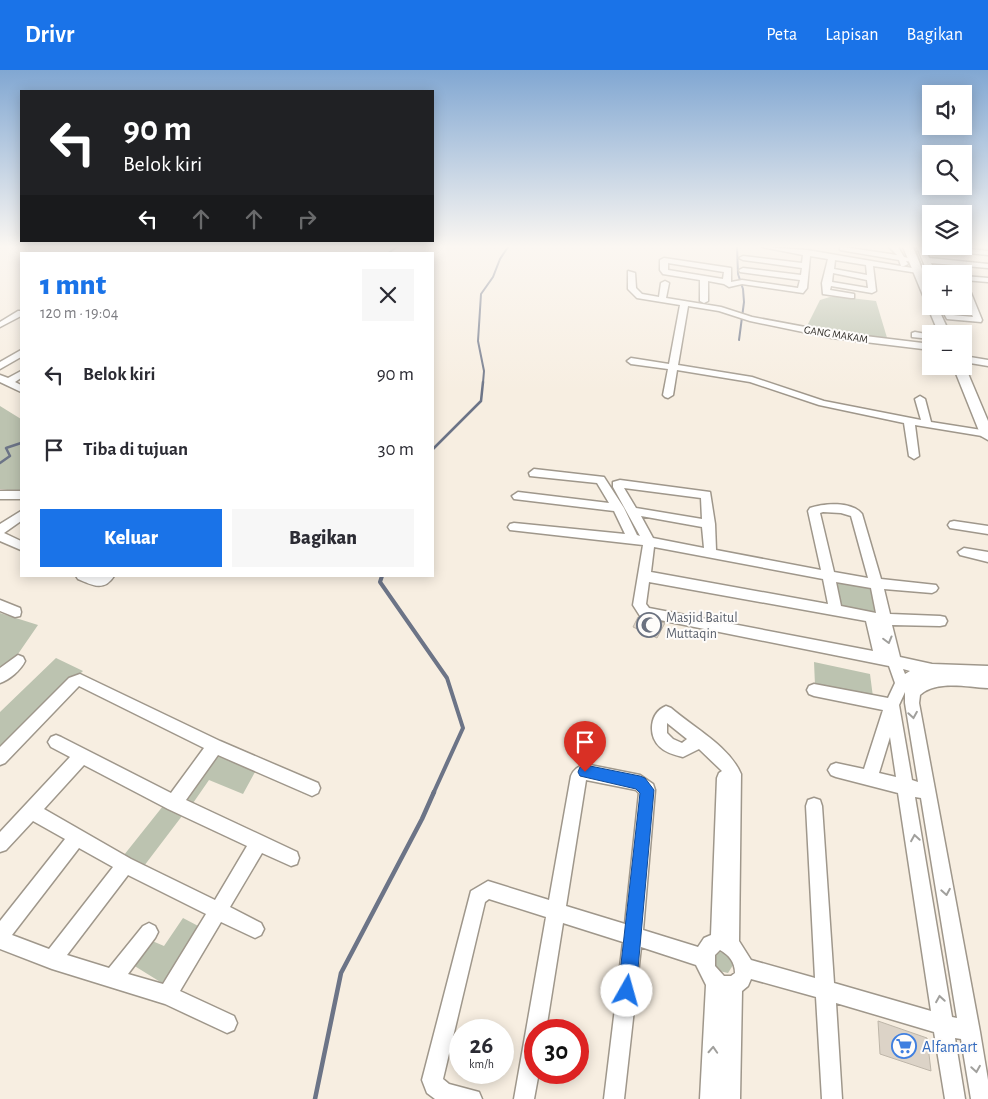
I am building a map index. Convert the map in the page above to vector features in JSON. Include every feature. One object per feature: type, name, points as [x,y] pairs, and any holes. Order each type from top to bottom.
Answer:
[{"type":"street","name":"GANG MAKAM","points":[[638,295],[721,309],[741,316],[832,335],[922,346]]},
{"type":"street","points":[[662,300],[663,295]]},
{"type":"street","points":[[704,295],[704,301]]},
{"type":"street","points":[[843,295],[851,296]]},
{"type":"street","points":[[668,396],[684,304]]},
{"type":"street","points":[[949,315],[950,317],[978,320],[972,305]]},
{"type":"street","points":[[0,324],[20,313]]},
{"type":"street","points":[[0,334],[20,323]]},
{"type":"street","points":[[915,335],[922,336]]},
{"type":"street","points":[[0,366],[20,355]]},
{"type":"street","points":[[972,360],[988,363]]},
{"type":"street","points":[[631,361],[752,380],[816,401],[909,421],[988,435]]},
{"type":"street","points":[[4,380],[20,374]]},
{"type":"street","points":[[963,375],[988,435]]},
{"type":"street","points":[[4,380],[20,388]]},
{"type":"street","points":[[920,399],[926,424]]},
{"type":"street","points":[[909,421],[914,456]]},
{"type":"street","points":[[534,474],[600,480],[618,508],[633,539]]},
{"type":"street","points":[[710,553],[706,496],[618,485],[649,542],[639,605],[645,612],[887,659],[932,670],[988,672]]},
{"type":"street","points":[[0,495],[20,495]]},
{"type":"street","points":[[518,496],[618,508]]},
{"type":"street","points":[[836,610],[830,576],[814,511],[819,509],[850,511],[856,514],[876,584],[877,618],[887,659],[907,688],[928,792],[981,1099]]},
{"type":"street","points":[[632,511],[709,524]]},
{"type":"street","points":[[0,530],[20,516]]},
{"type":"street","points":[[954,525],[988,530]]},
{"type":"street","points":[[514,527],[633,539],[876,584],[932,588]]},
{"type":"street","points":[[0,536],[20,546]]},
{"type":"street","points":[[964,552],[988,556]]},
{"type":"street","points":[[644,576],[877,618],[940,621]]},
{"type":"street","points":[[84,577],[99,583],[107,577]]},
{"type":"street","points":[[0,605],[15,612]]},
{"type":"street","points":[[0,677],[18,661]]},
{"type":"street","points":[[907,688],[911,675],[932,670]]},
{"type":"street","points":[[0,758],[74,682],[80,680],[215,746],[312,788]]},
{"type":"street","points":[[869,778],[895,694],[907,688],[935,680],[988,682]]},
{"type":"street","points":[[814,690],[892,705]]},
{"type":"street","points":[[892,705],[955,1099]]},
{"type":"street","points":[[698,740],[728,766],[733,780],[725,943]]},
{"type":"street","points":[[56,742],[174,803],[291,858]]},
{"type":"street","points":[[174,803],[215,746]]},
{"type":"street","points":[[0,844],[82,756]]},
{"type":"street","points":[[836,770],[928,792]]},
{"type":"street","points":[[538,1019],[580,776],[585,772],[640,783],[647,790],[634,936],[614,1099]]},
{"type":"street","points":[[814,806],[827,992],[832,1099]]},
{"type":"street","points":[[32,811],[125,865],[254,929]]},
{"type":"street","points":[[0,936],[77,838]]},
{"type":"street","points":[[167,995],[259,844]]},
{"type":"street","points":[[52,960],[125,865]]},
{"type":"street","points":[[465,1098],[439,1091],[434,1088],[432,1080],[477,897],[488,890],[704,958]]},
{"type":"street","points":[[113,978],[149,932]]},
{"type":"street","points":[[0,940],[52,960],[167,995],[226,1022]]},
{"type":"street","points":[[725,943],[739,954],[744,967],[742,979],[725,984],[708,973],[704,958],[710,945],[725,943]]},
{"type":"street","points":[[744,967],[970,1032]]},
{"type":"street","points":[[710,1099],[725,984]]},
{"type":"street","points":[[725,984],[730,1099]]},
{"type":"street","points":[[524,1099],[527,1084]]},
{"type":"green space","points":[[830,297],[876,301],[888,341],[806,328],[820,300]]},
{"type":"green space","points":[[0,406],[20,418],[20,492],[0,489]]},
{"type":"green space","points":[[836,582],[872,588],[878,615],[841,608]]},
{"type":"green space","points":[[0,613],[38,625],[18,654],[0,670]]},
{"type":"green space","points":[[56,658],[83,671],[0,753],[0,712]]},
{"type":"green space","points":[[814,662],[870,674],[873,697],[815,685]]},
{"type":"green space","points":[[215,754],[255,772],[243,794],[209,780],[191,806],[182,803]]},
{"type":"green space","points":[[163,806],[182,816],[144,866],[124,855]]},
{"type":"green space","points":[[183,918],[202,928],[162,983],[133,965],[150,940],[164,946]]},
{"type":"green space","points":[[720,952],[727,955],[732,962],[733,965],[728,973],[719,971],[715,965],[715,956]]},
{"type":"building","name":"Masjid Baitul Muttaqin","points":[[638,617],[665,623],[657,638],[633,627]]},
{"type":"building","name":"Alfamart","points":[[878,1021],[927,1038],[931,1071],[880,1054]]},
{"type":"waterway","points":[[481,295],[478,341],[484,371],[483,383]]},
{"type":"waterway","points":[[739,340],[743,295]]},
{"type":"waterway","points":[[434,448],[481,401],[483,382]]},
{"type":"waterway","points":[[0,463],[10,456],[6,448],[20,443]]},
{"type":"waterway","points":[[382,577],[380,582],[447,678],[463,728],[433,794]]},
{"type":"waterway","points":[[315,1099],[341,973],[422,819],[434,792]]},
{"type":"place","name":"Masjid Baitul Muttaqin","points":[[649,625]]},
{"type":"place","name":"Alfamart","points":[[904,1046]]},
{"type":"route","points":[[585,772],[640,783],[647,790],[634,936],[627,991]]}]
